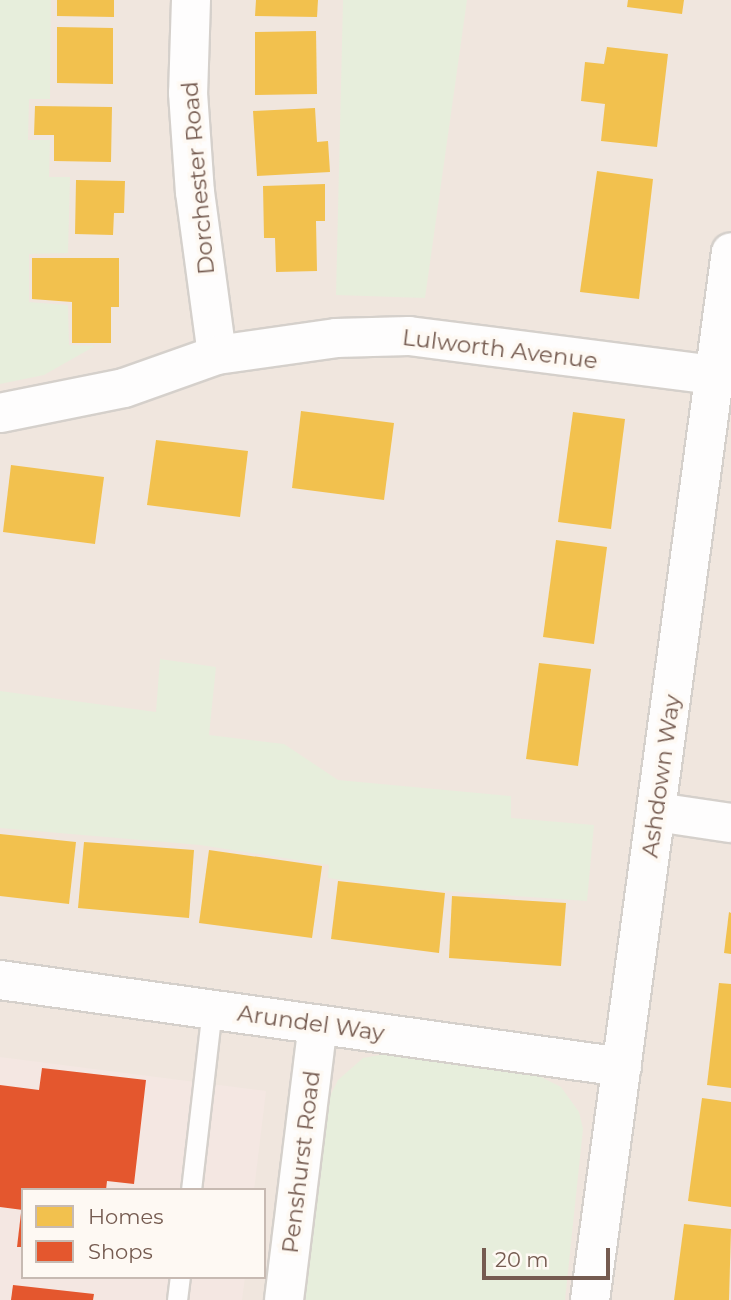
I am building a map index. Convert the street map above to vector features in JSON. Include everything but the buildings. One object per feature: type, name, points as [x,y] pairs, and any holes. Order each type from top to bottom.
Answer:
[{"type":"street","name":"Dorchester Road","points":[[191,0],[188,93],[195,192],[217,355]]},
{"type":"street","name":"Ashdown Way","points":[[590,1300],[731,252]]},
{"type":"street","name":"Lulworth Avenue","points":[[0,413],[124,388],[217,355],[336,338],[409,335],[715,376]]},
{"type":"street","points":[[657,812],[731,823]]},
{"type":"street","name":"Arundel Way","points":[[0,980],[622,1067]]},
{"type":"street","name":"Penshurst Road","points":[[284,1300],[318,1025]]},
{"type":"lane","points":[[191,1188],[212,1009]]},
{"type":"lane","points":[[177,1300],[180,1279]]},
{"type":"shaded area","points":[[0,0],[731,0],[731,1300],[0,1300]]},
{"type":"shaded area","points":[[0,1057],[266,1091],[254,1188],[21,1188],[21,1279],[245,1279],[242,1300],[0,1300]]},
{"type":"green space","points":[[0,0],[51,0],[50,99],[29,99],[28,140],[50,140],[49,177],[70,177],[68,253],[29,254],[29,302],[68,305],[69,345],[95,346],[44,375],[0,384]]},
{"type":"green space","points":[[343,0],[467,0],[425,298],[336,295]]},
{"type":"green space","points":[[160,659],[216,667],[209,735],[284,744],[338,780],[511,796],[511,818],[594,825],[587,901],[401,888],[328,878],[329,865],[200,845],[0,828],[0,691],[156,712]]},
{"type":"green space","points":[[386,1054],[539,1076],[561,1087],[579,1112],[583,1129],[565,1300],[300,1300],[327,1102],[338,1080],[363,1058]]}]
